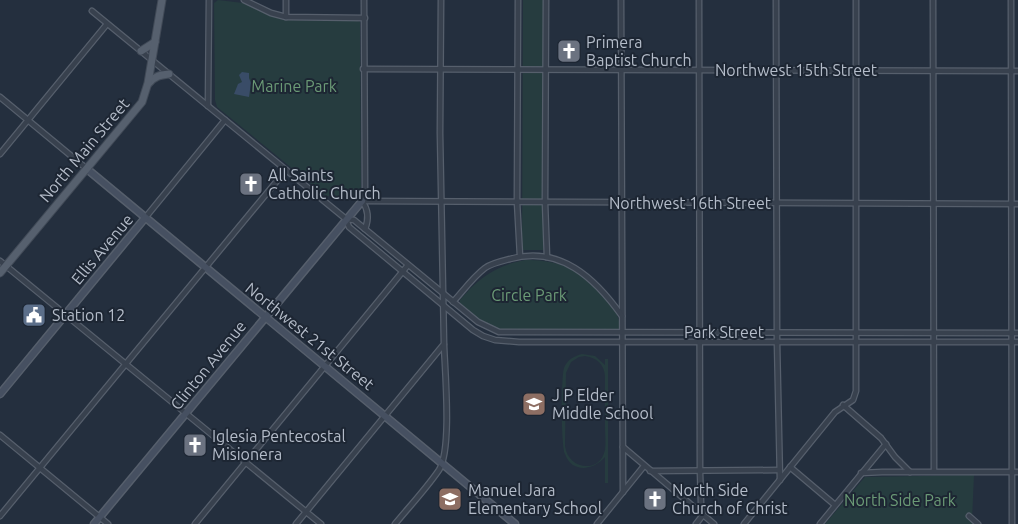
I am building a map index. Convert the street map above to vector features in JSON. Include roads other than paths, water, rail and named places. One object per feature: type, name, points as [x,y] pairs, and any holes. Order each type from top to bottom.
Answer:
[{"type":"main road","name":"North Main Street","points":[[0,273],[3,263],[87,169],[142,102],[153,61],[162,0]]},
{"type":"main road","points":[[141,51],[155,42]]},
{"type":"main road","points":[[148,83],[161,74],[169,74]]},
{"type":"street","points":[[208,106],[209,0]]},
{"type":"street","points":[[244,0],[271,13],[286,17],[365,18]]},
{"type":"street","points":[[286,0],[286,17]]},
{"type":"street","points":[[364,0],[364,191],[362,200],[367,209],[365,229]]},
{"type":"street","points":[[395,524],[439,470],[446,448],[440,133],[441,0]]},
{"type":"street","points":[[518,0],[517,202],[520,256]]},
{"type":"street","points":[[546,0],[545,202],[547,257]]},
{"type":"street","points":[[621,0],[623,492]]},
{"type":"street","points":[[696,524],[703,515],[700,472],[699,0]]},
{"type":"street","points":[[776,0],[777,342],[780,480]]},
{"type":"street","points":[[744,524],[835,412],[853,400],[856,391],[856,0]]},
{"type":"street","points":[[933,0],[934,471]]},
{"type":"street","points":[[1011,0],[1012,524]]},
{"type":"street","points":[[92,11],[346,219]]},
{"type":"street","points":[[1011,12],[1018,12]]},
{"type":"street","points":[[0,154],[107,24]]},
{"type":"street","name":"Northwest 15th Street","points":[[364,69],[1018,70]]},
{"type":"street","points":[[0,97],[87,169]]},
{"type":"street","name":"Ellis Avenue","points":[[0,394],[226,120]]},
{"type":"street","name":"Northwest 21st Street","points":[[87,169],[515,524]]},
{"type":"street","points":[[0,516],[286,170]]},
{"type":"street","name":"Northwest 16th Street","points":[[362,200],[699,204],[1018,204]]},
{"type":"street","name":"Clinton Avenue","points":[[94,524],[362,200]]},
{"type":"street","name":"Park Street","points":[[1018,333],[499,332],[478,322],[354,220],[346,219],[349,227],[444,306],[474,330],[483,336],[495,340],[623,342],[1018,342]]},
{"type":"street","points":[[453,302],[486,268],[520,256],[547,257],[565,263],[591,279],[607,295],[623,316]]},
{"type":"street","points":[[3,263],[322,524]]},
{"type":"street","points":[[195,524],[408,265]]},
{"type":"street","points":[[296,524],[444,344]]},
{"type":"street","points":[[843,405],[886,444],[895,457],[910,472]]},
{"type":"street","points":[[0,435],[108,524]]},
{"type":"street","points":[[820,524],[886,444]]},
{"type":"street","points":[[623,447],[650,472],[714,524]]},
{"type":"street","points":[[597,524],[644,466]]},
{"type":"street","points":[[790,468],[835,505]]},
{"type":"street","points":[[650,472],[779,470]]},
{"type":"street","points":[[861,474],[934,471],[1018,472]]},
{"type":"street","points":[[969,516],[978,524]]},
{"type":"water","points":[[242,72],[249,73],[251,83],[249,97],[234,94],[238,84],[242,82],[239,75]]},
{"type":"place","name":"Primera Baptist Church","points":[[569,51]]},
{"type":"place","name":"All Saints Catholic Church","points":[[251,184]]},
{"type":"place","name":"Station 12","points":[[34,315]]},
{"type":"place","name":"J P Elder Middle School","points":[[534,404]]},
{"type":"place","name":"Iglesia Pentecostal Misionera","points":[[195,445]]},
{"type":"place","name":"Manuel Jara Elementary School","points":[[450,499]]},
{"type":"place","name":"North Side Church of Christ","points":[[655,499]]},
{"type":"park label","name":"Marine Park","points":[[294,86]]},
{"type":"park label","name":"Circle Park","points":[[529,295]]},
{"type":"park label","name":"North Side Park","points":[[900,500]]}]
